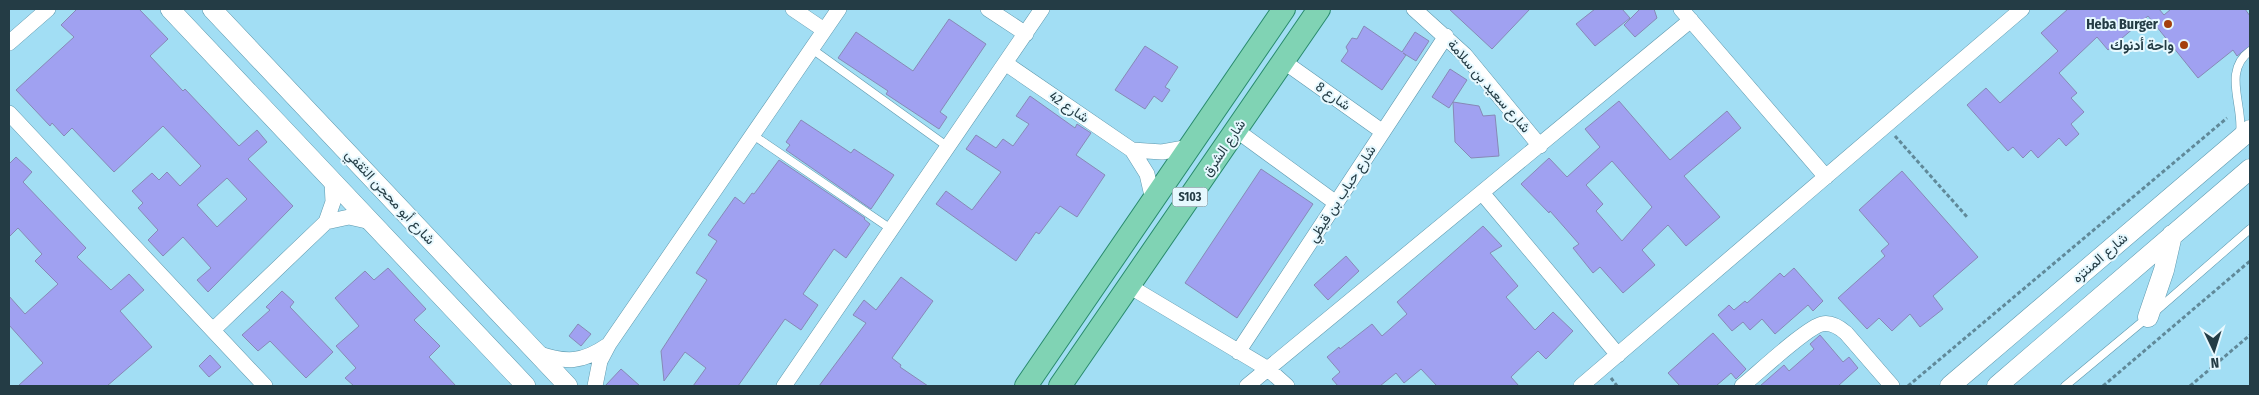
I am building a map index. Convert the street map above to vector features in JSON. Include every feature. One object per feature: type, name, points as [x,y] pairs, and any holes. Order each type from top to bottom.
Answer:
[{"type":"main road","name":"شارع الشرق","points":[[1026,386],[1284,9]]},
{"type":"main road","name":"شارع الشرق","points":[[1061,385],[1319,9]]},
{"type":"main road","name":"شارع المنتزه","points":[[1950,386],[2245,134]]},
{"type":"main road","points":[[1997,386],[2250,169]]},
{"type":"main road","points":[[2148,318],[2164,270],[2172,235]]},
{"type":"main road","points":[[1061,385],[1099,316],[1097,304],[1086,298]]},
{"type":"street","points":[[9,44],[48,9]]},
{"type":"street","points":[[170,9],[526,386]]},
{"type":"street","name":"شارع أبو محجن الثقفي","points":[[212,9],[568,386]]},
{"type":"street","points":[[793,9],[824,30]]},
{"type":"street","points":[[595,386],[600,361],[609,344],[839,9]]},
{"type":"street","points":[[988,9],[1026,34]]},
{"type":"street","points":[[784,386],[1042,9]]},
{"type":"street","name":"شارع سعيد بن سلامة","points":[[1414,9],[1446,36],[1483,76],[1540,146]]},
{"type":"street","points":[[1582,386],[2022,9]]},
{"type":"street","points":[[1247,386],[1540,146],[1686,15],[1826,178]]},
{"type":"street","name":"شارع حباب بن قيظي","points":[[1238,352],[1446,36]]},
{"type":"street","name":"شارع 8","points":[[1284,61],[1383,132]]},
{"type":"street","name":"شارع 42","points":[[1005,63],[1132,150],[1147,174],[1154,200]]},
{"type":"street","points":[[9,113],[265,386]]},
{"type":"street","points":[[1236,130],[1336,203]]},
{"type":"street","points":[[1132,150],[1162,152],[1190,147]]},
{"type":"street","points":[[212,330],[326,222],[333,202],[332,181]]},
{"type":"street","points":[[1483,194],[1618,355]]},
{"type":"street","points":[[326,222],[349,217],[371,222]]},
{"type":"street","points":[[1129,286],[1268,369],[1288,386]]},
{"type":"street","points":[[1742,386],[1808,331],[1824,324],[1840,328],[1846,333],[1892,386]]},
{"type":"street","points":[[537,353],[555,359],[574,360],[593,355],[609,344]]},
{"type":"lane","points":[[812,49],[948,147]]},
{"type":"lane","points":[[2245,134],[2235,86],[2235,74],[2239,63],[2250,51]]},
{"type":"lane","points":[[753,135],[891,229]]},
{"type":"lane","points":[[2065,386],[2148,318],[2250,229]]},
{"type":"path","points":[[1908,386],[2239,108]]},
{"type":"path","points":[[1886,126],[1968,218]]},
{"type":"path","points":[[2103,386],[2250,261]]},
{"type":"path","points":[[2190,386],[2250,335]]},
{"type":"building","points":[[77,9],[139,9],[168,39],[150,56],[183,91],[185,89],[239,146],[257,130],[267,142],[248,159],[293,206],[208,292],[197,280],[211,268],[183,237],[163,256],[148,240],[158,230],[138,208],[143,203],[132,191],[152,173],[159,180],[167,172],[180,186],[201,166],[163,126],[114,172],[72,128],[64,136],[52,123],[50,126],[16,90],[74,37],[61,25]],"holes":[[[227,178],[247,199],[217,227],[197,205]]]},
{"type":"building","points":[[1449,9],[1530,9],[1492,49]]},
{"type":"building","points":[[1595,9],[1622,9],[1630,18],[1595,46],[1576,24]]},
{"type":"building","points":[[1640,9],[1654,9],[1657,18],[1635,37],[1624,25]]},
{"type":"building","points":[[2068,9],[2159,9],[2164,15],[2171,9],[2245,9],[2250,16],[2250,46],[2237,56],[2233,50],[2198,78],[2148,16],[2108,50],[2097,37],[2059,73],[2077,93],[2071,98],[2084,112],[2071,124],[2079,134],[2066,146],[2059,138],[2038,158],[2031,150],[2023,158],[2013,147],[2008,151],[1967,105],[1986,88],[2000,103],[2058,51],[2041,33]]},
{"type":"building","points":[[949,19],[986,44],[940,112],[947,117],[939,129],[886,94],[888,91],[838,58],[856,32],[913,71]]},
{"type":"building","points":[[1364,26],[1402,52],[1415,32],[1429,41],[1416,61],[1403,53],[1406,55],[1382,90],[1341,61],[1348,51],[1346,47],[1352,38],[1357,39]]},
{"type":"building","points":[[1145,46],[1178,67],[1165,87],[1170,90],[1162,102],[1154,96],[1145,109],[1115,90]]},
{"type":"building","points":[[1450,69],[1467,80],[1449,108],[1432,97]]},
{"type":"building","points":[[1030,96],[1075,128],[1077,124],[1091,133],[1076,155],[1105,175],[1077,217],[1060,206],[1039,234],[1036,232],[1016,261],[936,204],[946,191],[972,210],[1001,172],[966,149],[976,135],[996,148],[1003,139],[1013,146],[1029,124],[1016,116]]},
{"type":"building","points":[[1619,101],[1670,160],[1727,111],[1741,128],[1684,176],[1720,217],[1686,246],[1668,225],[1642,250],[1655,265],[1623,293],[1600,267],[1593,273],[1573,248],[1579,244],[1550,211],[1549,213],[1521,184],[1549,158],[1567,177],[1600,147],[1585,129]],"holes":[[[1612,161],[1652,207],[1622,241],[1596,211],[1603,204],[1586,185]]]},
{"type":"building","points":[[1453,102],[1479,106],[1483,116],[1495,115],[1499,156],[1471,158],[1455,142]]},
{"type":"building","points":[[801,120],[851,153],[854,149],[894,175],[871,209],[786,150],[790,145],[786,142]]},
{"type":"building","points":[[16,157],[32,172],[23,182],[86,248],[77,257],[111,290],[129,274],[144,290],[120,311],[152,347],[107,386],[18,386],[43,363],[9,325],[9,296],[25,314],[58,284],[35,261],[42,254],[18,228],[9,237],[9,164]]},
{"type":"building","points":[[779,160],[865,218],[870,224],[846,258],[834,249],[803,294],[818,305],[801,330],[785,319],[738,386],[693,386],[706,368],[685,352],[664,381],[661,351],[707,280],[696,273],[717,241],[708,235],[735,197],[744,204],[752,193],[754,194]]},
{"type":"building","points":[[1261,169],[1313,204],[1237,318],[1185,283]]},
{"type":"building","points":[[1902,171],[1978,257],[1933,296],[1943,309],[1920,327],[1910,314],[1892,331],[1879,318],[1867,329],[1838,298],[1885,256],[1881,251],[1889,244],[1859,210]]},
{"type":"building","points":[[1483,226],[1502,246],[1490,253],[1518,286],[1506,297],[1535,330],[1553,312],[1573,331],[1546,359],[1538,351],[1511,377],[1519,386],[1437,386],[1421,369],[1404,383],[1396,373],[1380,386],[1338,386],[1332,379],[1340,372],[1327,357],[1372,324],[1382,336],[1407,314],[1397,302]]},
{"type":"building","points":[[1346,256],[1359,271],[1328,300],[1314,285]]},
{"type":"building","points":[[388,268],[426,309],[414,320],[440,346],[429,357],[456,386],[354,386],[345,378],[356,368],[336,346],[359,326],[335,298],[365,271],[374,280]]},
{"type":"building","points":[[1794,268],[1823,301],[1813,311],[1808,305],[1775,334],[1762,319],[1750,330],[1743,322],[1732,331],[1718,315],[1729,305],[1734,310],[1745,301],[1747,303],[1780,273],[1784,277]]},
{"type":"building","points":[[901,277],[933,301],[892,358],[901,365],[900,367],[928,386],[819,386],[866,323],[853,315],[864,300],[876,310]]},
{"type":"building","points":[[282,291],[294,302],[290,307],[333,352],[306,378],[270,341],[258,351],[242,335],[270,310],[266,307]]},
{"type":"building","points":[[578,324],[591,334],[581,346],[569,336]]},
{"type":"building","points":[[1713,333],[1746,369],[1736,379],[1731,373],[1716,386],[1680,386],[1668,373]]},
{"type":"building","points":[[1820,335],[1843,362],[1849,357],[1858,368],[1838,386],[1760,386],[1784,365],[1789,371],[1814,349],[1810,344]]},
{"type":"building","points":[[210,355],[221,367],[209,377],[199,366]]},
{"type":"building","points":[[621,369],[640,386],[605,386]]},
{"type":"place","name":"Heba Burger","points":[[2168,24]]},
{"type":"place","name":"واحة أدنوك","points":[[2184,45]]}]
